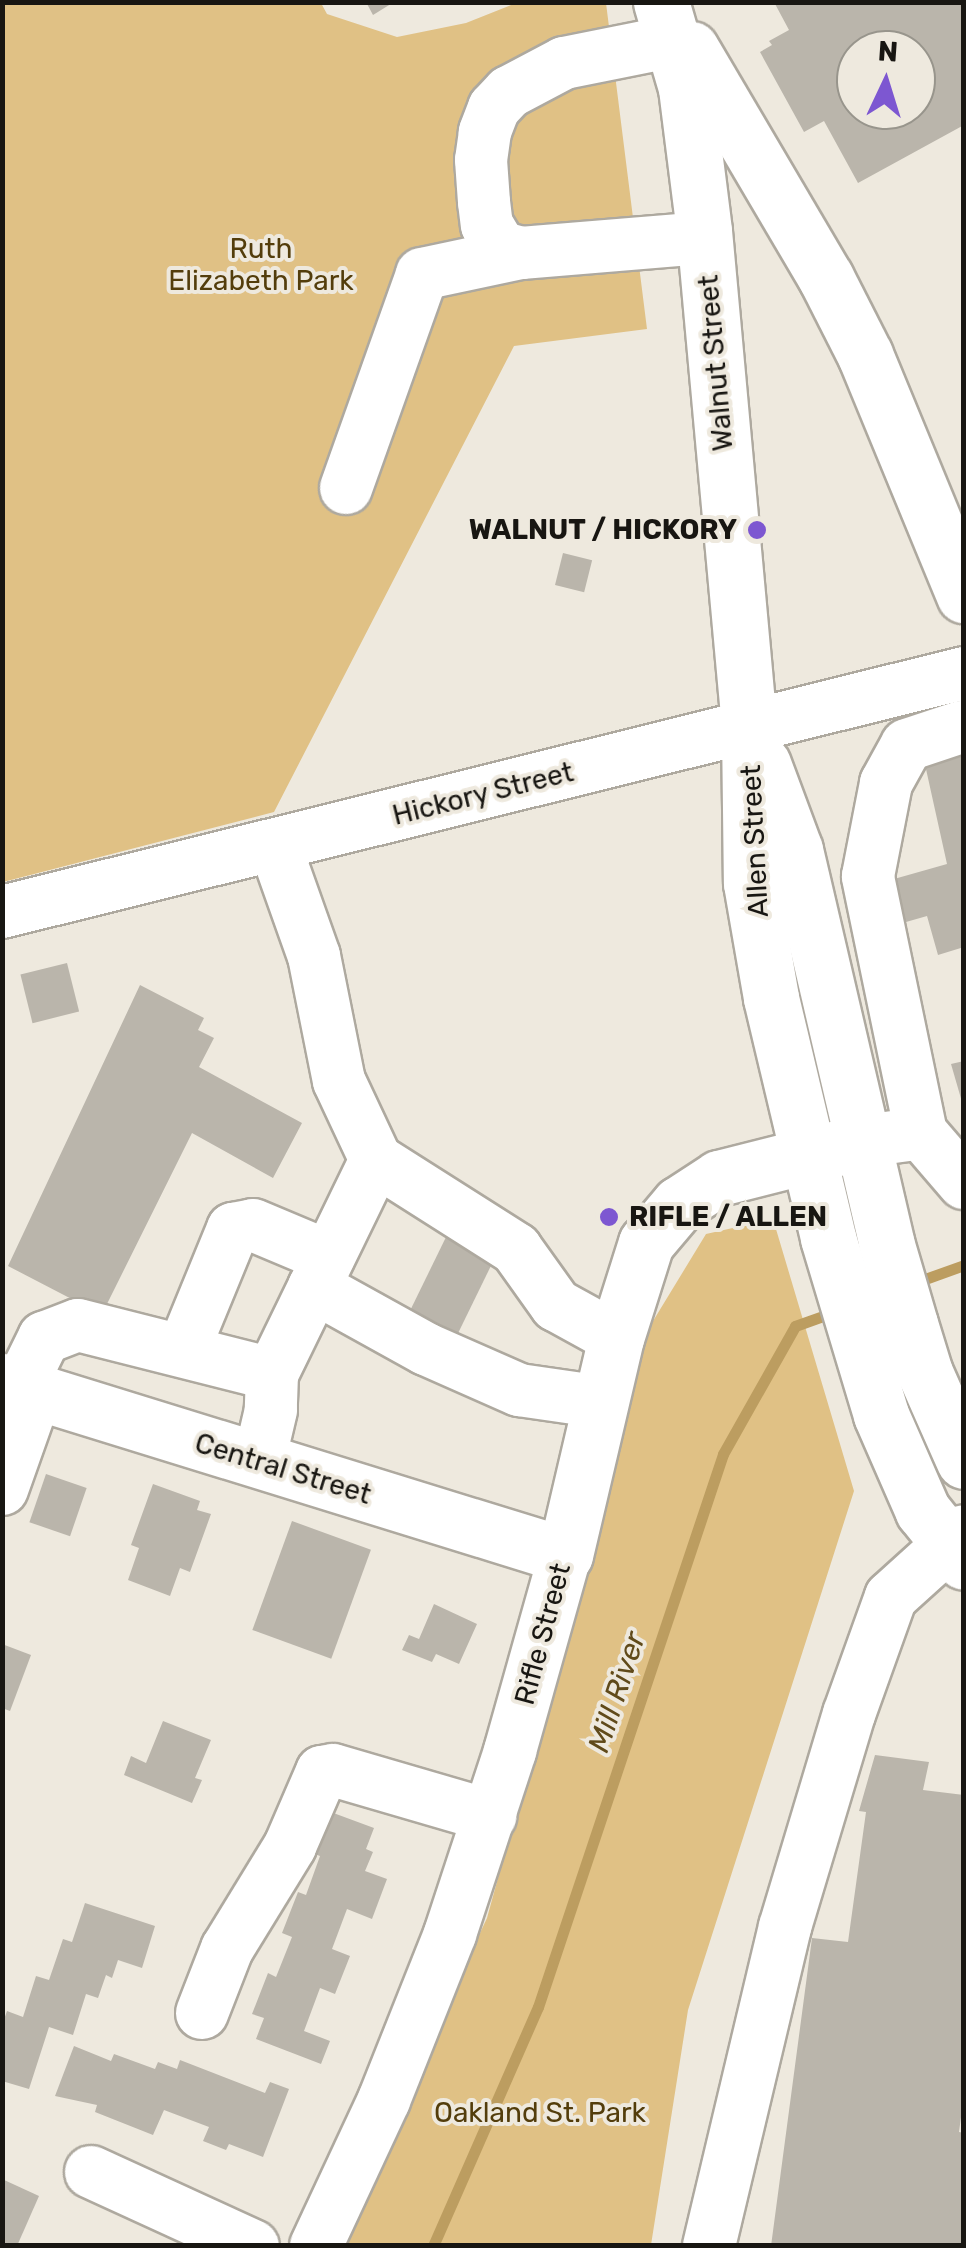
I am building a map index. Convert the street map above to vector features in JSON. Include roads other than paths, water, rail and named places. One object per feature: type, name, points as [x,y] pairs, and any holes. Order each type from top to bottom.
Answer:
[{"type":"main road","name":"Walnut Street","points":[[666,15],[686,88],[704,238],[749,728]]},
{"type":"main road","points":[[666,15],[834,294],[865,355],[964,595]]},
{"type":"main road","name":"Allen Street","points":[[749,728],[795,850],[886,1242],[910,1324],[930,1387],[964,1461]]},
{"type":"main road","name":"Allen Street","points":[[749,728],[751,883],[771,998],[828,1238],[856,1338],[907,1480],[958,1545]]},
{"type":"main road","name":"Rifle Street","points":[[564,1555],[616,1338],[646,1243],[678,1204],[719,1178],[809,1152],[865,1141]]},
{"type":"main road","name":"Central Street","points":[[20,1387],[564,1555]]},
{"type":"street","points":[[521,253],[500,246],[487,225],[481,160],[494,108],[531,78],[666,15]]},
{"type":"street","points":[[346,488],[422,274],[521,253],[704,238]]},
{"type":"street","name":"Hickory Street","points":[[2,912],[964,674]]},
{"type":"street","points":[[964,726],[907,745],[886,784],[868,876],[921,1133],[964,1183]]},
{"type":"street","points":[[275,846],[314,956],[339,1082],[376,1160],[516,1248],[556,1305],[616,1338]]},
{"type":"street","points":[[865,1141],[921,1133]]},
{"type":"street","points":[[260,1461],[271,1410],[272,1374],[376,1160]]},
{"type":"street","points":[[184,1351],[233,1229],[252,1225],[426,1349],[519,1390],[602,1402]]},
{"type":"street","points":[[2,1489],[20,1387],[44,1338],[78,1325],[272,1374]]},
{"type":"street","points":[[710,2246],[784,1928],[848,1714],[891,1597],[958,1545]]},
{"type":"street","name":"Rifle Street","points":[[316,2246],[418,2017],[490,1816],[564,1555]]},
{"type":"street","points":[[202,2013],[227,1949],[290,1846],[322,1772],[333,1770],[490,1816]]},
{"type":"street","points":[[90,2172],[253,2246]]},
{"type":"waterway","name":"Mill River","points":[[911,1284],[964,1265]]},
{"type":"waterway","name":"Mill River","points":[[433,2246],[538,2007],[723,1454],[795,1326],[837,1311]]},
{"type":"place","name":"WALNUT / HICKORY","points":[[757,530]]},
{"type":"place","name":"RIFLE / ALLEN","points":[[609,1217]]},
{"type":"park label","name":"Ruth Elizabeth Park","points":[[261,265]]},
{"type":"park label","name":"Oakland St. Park","points":[[540,2113]]}]
